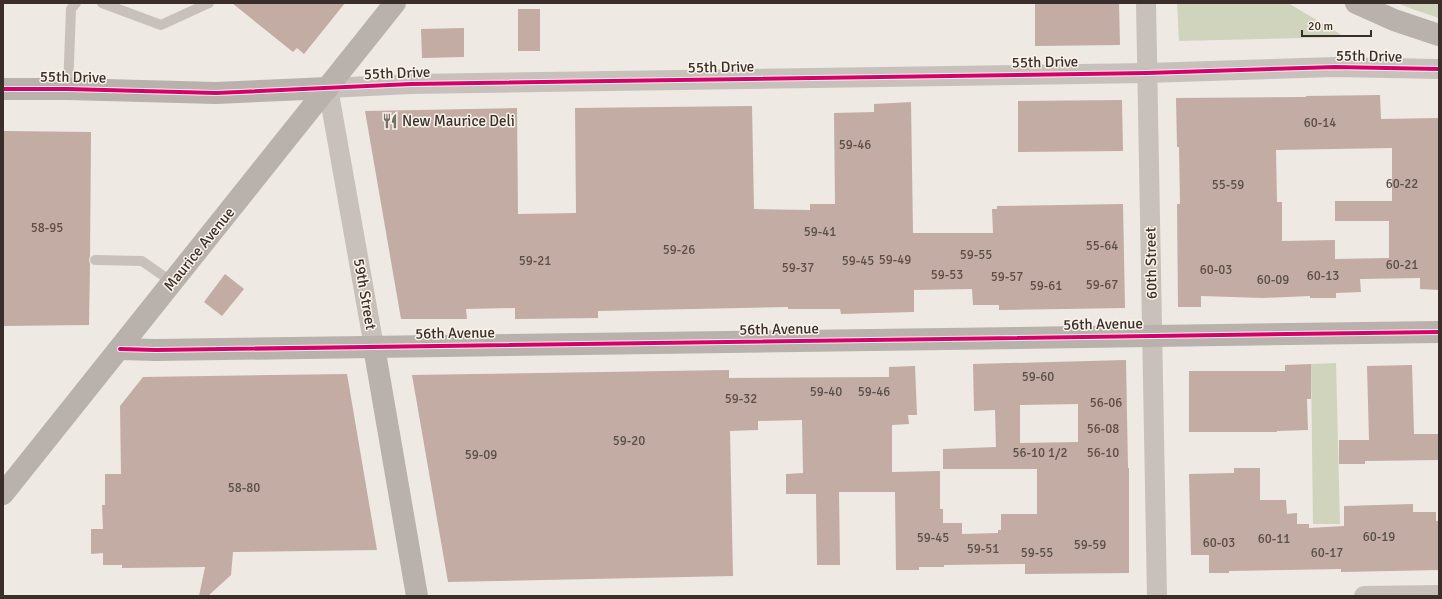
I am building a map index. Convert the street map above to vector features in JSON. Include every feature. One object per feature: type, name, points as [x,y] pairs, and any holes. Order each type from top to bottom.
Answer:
[{"type":"street","name":"Maurice Avenue","points":[[3,494],[395,3]]},
{"type":"street","name":"60th Street","points":[[1146,3],[1157,596]]},
{"type":"street","points":[[1356,3],[1394,20],[1439,35]]},
{"type":"street","name":"55th Drive","points":[[3,89],[68,89],[216,93],[419,84],[1147,73],[1335,68],[1439,69]]},
{"type":"street","name":"59th Street","points":[[328,88],[417,596]]},
{"type":"street","name":"56th Avenue","points":[[120,349],[156,350],[1439,332]]},
{"type":"street","points":[[1364,596],[1439,595]]},
{"type":"lane","points":[[68,89],[72,9],[76,3]]},
{"type":"lane","points":[[102,3],[161,25],[208,3]]},
{"type":"lane","points":[[95,260],[142,261],[172,282]]},
{"type":"green space","points":[[1177,3],[1288,3],[1345,37],[1179,41]]},
{"type":"green space","points":[[1397,3],[1439,3],[1439,18],[1415,10]]},
{"type":"green space","points":[[1336,363],[1340,524],[1313,524],[1311,364]]},
{"type":"building","points":[[232,3],[345,3],[304,54],[297,48],[293,52]]},
{"type":"building","points":[[1035,3],[1119,3],[1120,45],[1035,46]]},
{"type":"building","points":[[518,9],[540,9],[540,51],[518,51]]},
{"type":"building","points":[[464,28],[464,57],[422,58],[421,29]]},
{"type":"building","points":[[1380,95],[1381,119],[1439,118],[1439,290],[1420,289],[1420,278],[1360,279],[1361,292],[1336,293],[1336,298],[1310,298],[1310,296],[1263,298],[1201,296],[1201,307],[1178,307],[1177,204],[1180,204],[1176,98]],"holes":[[[1392,148],[1392,201],[1335,201],[1335,221],[1389,221],[1389,258],[1335,259],[1335,240],[1282,241],[1282,202],[1277,202],[1276,150]]]},
{"type":"building","points":[[1122,100],[1123,151],[1018,152],[1018,101]]},
{"type":"building","points":[[911,102],[913,233],[993,233],[992,209],[997,209],[997,206],[1123,204],[1125,308],[999,310],[999,305],[973,305],[972,289],[914,290],[914,312],[841,314],[840,309],[788,309],[788,307],[598,311],[598,318],[515,319],[515,308],[466,309],[467,319],[401,319],[365,111],[517,108],[518,214],[576,213],[575,108],[752,106],[754,209],[810,210],[810,204],[835,204],[834,113],[874,112],[874,104]]},
{"type":"building","points":[[3,131],[91,132],[89,325],[3,326]]},
{"type":"building","points":[[225,274],[244,289],[222,316],[204,302]]},
{"type":"building","points":[[1126,360],[1129,468],[1129,573],[1025,574],[1025,564],[944,565],[944,567],[919,567],[919,570],[896,570],[895,492],[839,492],[840,565],[817,565],[816,494],[786,494],[786,474],[803,473],[802,420],[758,421],[758,430],[730,431],[733,576],[448,582],[412,375],[729,370],[729,378],[889,377],[889,367],[915,366],[917,415],[908,415],[909,424],[892,425],[892,472],[940,471],[940,509],[943,509],[943,523],[962,523],[962,534],[998,533],[998,530],[1001,530],[1001,514],[1037,514],[1037,469],[943,469],[943,449],[996,447],[995,410],[974,411],[973,364]],"holes":[[[1078,404],[1078,442],[1020,443],[1020,405]]]},
{"type":"building","points":[[1311,364],[1311,399],[1307,399],[1308,430],[1277,432],[1189,432],[1189,371],[1285,371],[1285,365]]},
{"type":"building","points":[[1412,365],[1414,434],[1439,434],[1439,460],[1365,461],[1365,464],[1339,464],[1339,440],[1369,440],[1367,366]]},
{"type":"building","points":[[347,374],[377,550],[233,552],[231,575],[208,596],[199,596],[205,567],[122,568],[122,565],[103,565],[103,553],[91,554],[91,529],[103,529],[102,505],[105,505],[105,474],[121,474],[120,406],[143,377]]},
{"type":"building","points":[[1234,468],[1260,468],[1260,500],[1286,500],[1287,514],[1297,513],[1297,524],[1309,524],[1309,528],[1344,526],[1344,506],[1413,504],[1413,512],[1436,512],[1436,521],[1439,521],[1439,570],[1341,572],[1341,569],[1229,571],[1229,573],[1209,573],[1209,555],[1191,555],[1189,474],[1234,473]]},
{"type":"cycle path","points":[[3,89],[68,89],[216,93],[411,84],[1147,73],[1335,67],[1439,69]]},
{"type":"cycle path","points":[[120,349],[156,350],[1439,332]]},
{"type":"place","name":"New Maurice Deli","points":[[390,121]]}]
